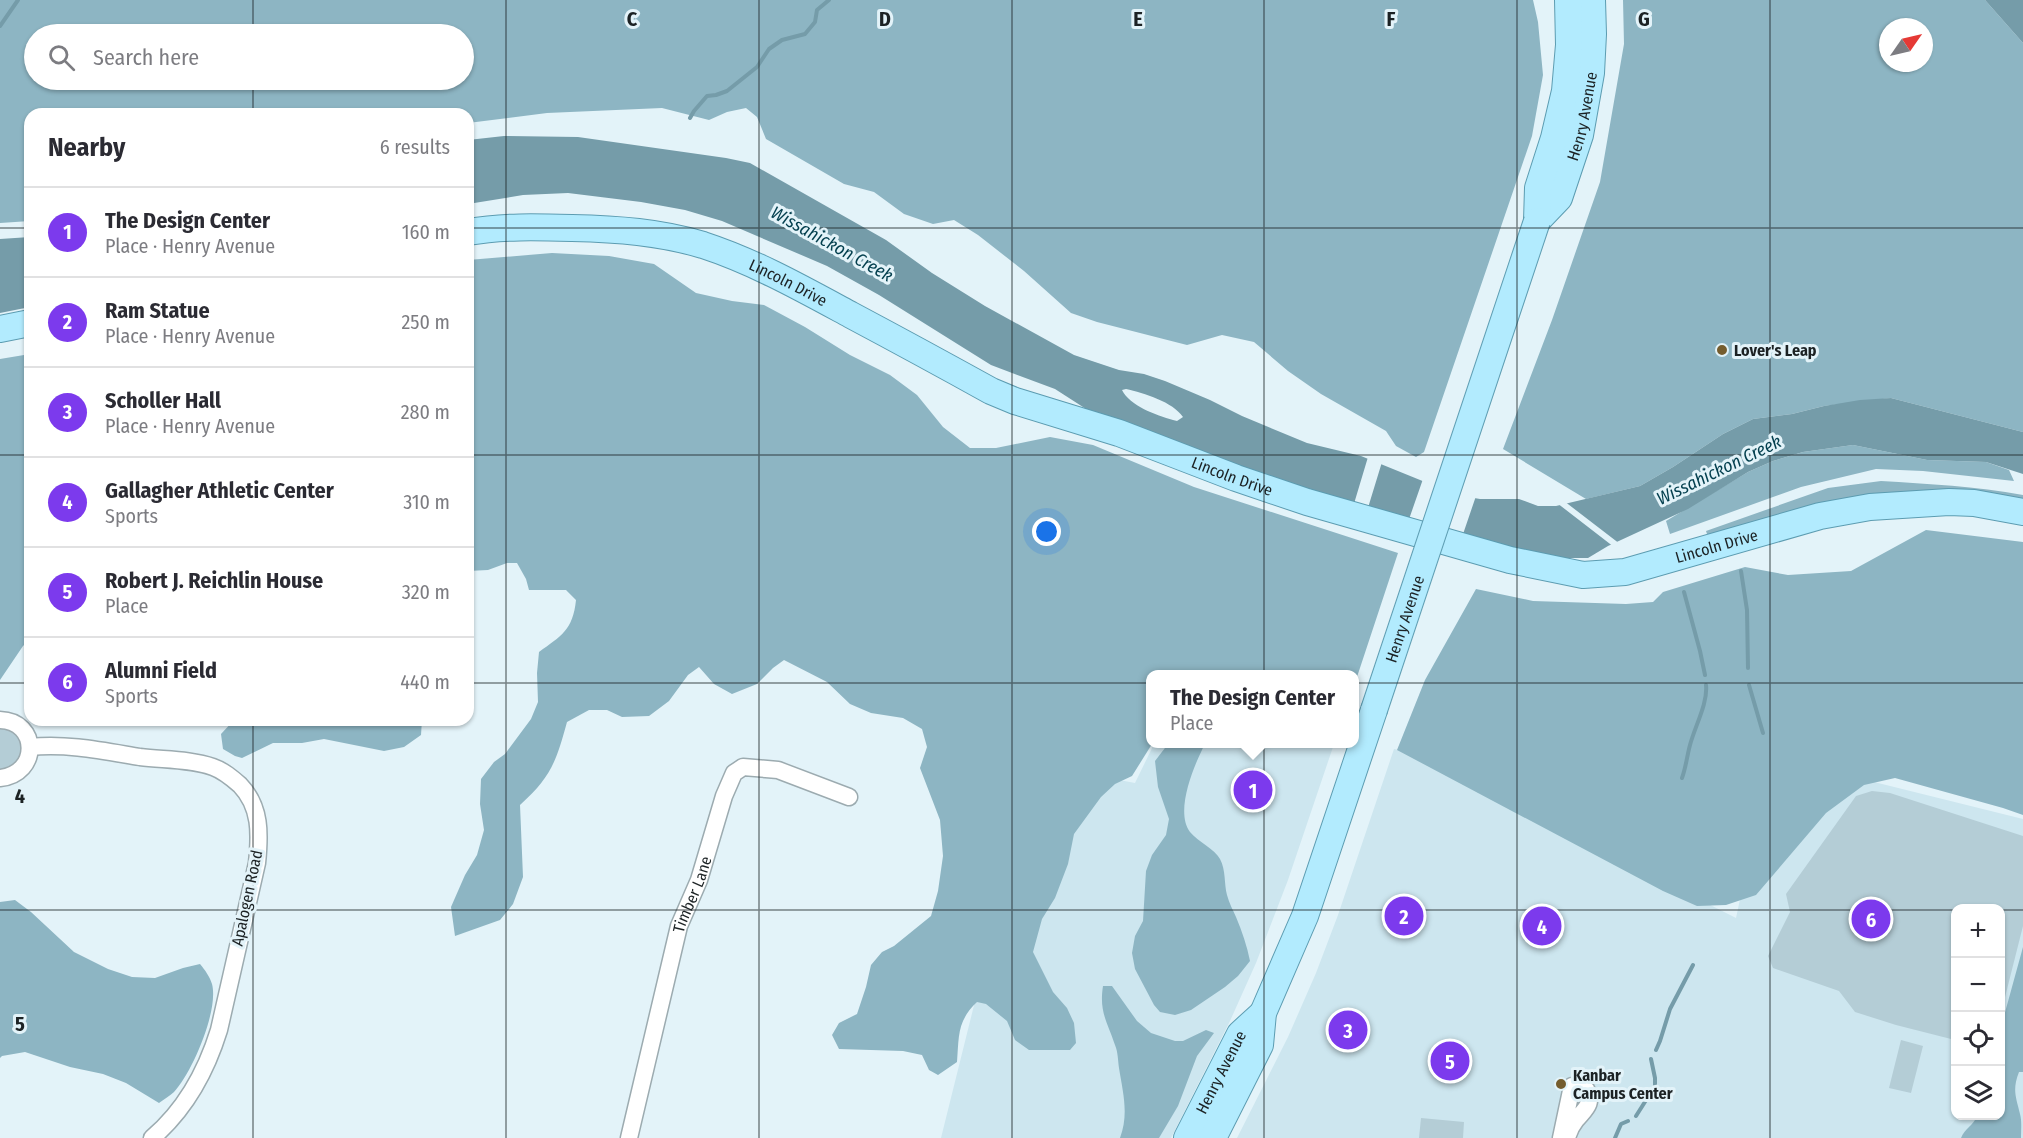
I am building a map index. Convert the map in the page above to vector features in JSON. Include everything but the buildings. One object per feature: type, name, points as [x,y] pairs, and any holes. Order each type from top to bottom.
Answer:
[{"type":"main road","name":"Henry Avenue","points":[[1213,1138],[1260,1045],[1263,1013],[1305,916],[1538,221],[1538,188],[1554,138],[1565,91],[1569,45],[1569,0]]},
{"type":"main road","name":"Henry Avenue","points":[[1538,221],[1558,198],[1580,135],[1591,73],[1592,0]]},
{"type":"main road","name":"Lincoln Drive","points":[[474,231],[522,227],[605,229],[653,234],[702,245],[726,253],[786,280],[991,391],[1015,401],[1119,432],[1236,478],[1307,502],[1463,547],[1564,572],[1583,575],[1625,572],[1820,516],[1870,507],[1924,502],[1958,503],[2001,507],[2023,512]]},
{"type":"main road","name":"Lincoln Drive","points":[[474,247],[510,243],[607,245],[657,251],[710,264],[779,295],[983,404],[1006,414],[1102,438],[1245,493],[1314,516],[1505,574],[1560,587],[1583,590],[1628,587],[1823,531],[1872,522],[1949,518],[1998,522],[2023,527]]},
{"type":"main road","points":[[0,329],[24,324]]},
{"type":"main road","points":[[0,345],[24,341]]},
{"type":"main road","name":"Henry Avenue","points":[[1187,1138],[1240,1034],[1263,1013]]},
{"type":"street","points":[[0,720],[15,724],[22,729],[28,738],[30,747],[26,765],[10,777],[0,778]]},
{"type":"street","name":"Apalogen Road","points":[[30,747],[80,748],[186,761],[214,767],[225,773],[247,792],[257,815],[259,836],[257,863],[212,1052],[205,1070],[187,1101],[152,1138]]},
{"type":"street","name":"Timber Lane","points":[[629,1138],[679,926],[699,880],[724,796],[734,773],[743,767],[778,770],[849,797]]},
{"type":"street","points":[[1561,1138],[1572,1086],[1586,1089],[1589,1106],[1574,1123],[1567,1138]]},
{"type":"shaded area","points":[[0,0],[1533,0],[1538,22],[1543,75],[1532,136],[1424,452],[1416,457],[1396,446],[1386,431],[1321,394],[1288,371],[1254,342],[1222,335],[1187,345],[1071,313],[1024,271],[978,235],[954,220],[933,224],[904,214],[874,192],[844,184],[766,139],[757,117],[746,108],[727,112],[709,120],[662,108],[547,113],[474,122],[474,108],[24,108],[24,221],[0,223]]},
{"type":"shaded area","points":[[1623,0],[1985,0],[2023,43],[2023,432],[1891,398],[1824,406],[1792,414],[1753,419],[1723,434],[1640,486],[1586,499],[1503,449],[1552,320],[1600,182],[1624,44]]},
{"type":"shaded area","points":[[552,253],[609,256],[654,264],[696,293],[764,305],[850,355],[890,375],[917,395],[943,427],[970,448],[996,448],[1050,437],[1093,445],[1194,487],[1398,553],[1359,671],[1146,670],[1146,748],[1150,748],[1132,776],[1115,784],[1101,797],[1074,834],[1068,864],[1055,898],[1042,919],[1033,952],[1053,992],[1067,1008],[1074,1023],[1076,1043],[1070,1050],[1029,1050],[1015,1040],[1007,1021],[986,1004],[977,1002],[962,1022],[957,1062],[938,1075],[929,1070],[922,1055],[903,1051],[839,1049],[832,1035],[839,1023],[857,1014],[871,965],[882,952],[894,946],[931,916],[938,891],[943,856],[940,820],[920,768],[927,747],[922,729],[903,718],[871,713],[850,704],[827,682],[784,660],[757,684],[732,694],[714,684],[699,667],[688,675],[669,701],[649,716],[622,717],[607,710],[589,710],[567,722],[559,748],[546,777],[520,805],[523,877],[513,904],[500,920],[455,936],[451,907],[477,855],[484,830],[480,804],[481,779],[494,762],[505,754],[531,719],[538,702],[539,652],[565,631],[572,619],[576,600],[566,590],[529,590],[517,563],[474,571],[474,260]]},
{"type":"shaded area","points":[[24,355],[24,645],[0,680],[0,359]]},
{"type":"shaded area","points":[[1853,445],[1927,460],[1986,462],[2009,470],[2014,481],[1923,471],[1876,469],[1801,487],[1670,534],[1666,521],[1748,472],[1803,452]]},
{"type":"shaded area","points":[[1881,481],[1988,489],[2023,495],[2023,501],[1936,491],[1884,493],[1708,537],[1706,531],[1828,488]]},
{"type":"shaded area","points":[[1926,530],[2023,542],[2023,815],[1895,778],[1864,785],[1826,813],[1756,895],[1726,905],[1697,906],[1663,891],[1397,750],[1425,680],[1476,589],[1533,601],[1626,604],[1653,602],[1663,592],[1745,567],[1788,575],[1851,571]]},
{"type":"shaded area","points":[[228,726],[422,726],[421,735],[404,747],[384,751],[324,739],[302,743],[273,743],[242,758],[223,749],[221,734]]},
{"type":"shaded area","points":[[0,727],[16,732],[26,745],[15,766],[0,771]]},
{"type":"shaded area","points":[[1152,748],[1333,748],[1288,880],[1256,963],[1230,1021],[1171,1138],[941,1138],[1034,764],[1135,783]]},
{"type":"shaded area","points":[[1165,748],[1203,748],[1185,800],[1186,823],[1193,836],[1220,859],[1228,898],[1250,961],[1225,987],[1191,1010],[1175,1015],[1160,1012],[1154,1005],[1135,969],[1132,953],[1135,936],[1143,921],[1146,871],[1152,855],[1166,835],[1169,819],[1158,787],[1155,761]]},
{"type":"shaded area","points":[[1394,749],[1408,752],[1736,918],[1759,811],[1862,779],[2023,819],[2023,1138],[1237,1138],[1288,1037],[1316,973]]},
{"type":"shaded area","points":[[1872,791],[1890,793],[2023,836],[2023,926],[2005,997],[2005,904],[1951,904],[1951,1039],[1855,1012],[1839,991],[1773,968],[1768,956],[1790,912],[1786,894],[1856,796]]},
{"type":"shaded area","points":[[15,900],[74,952],[108,969],[132,977],[155,978],[183,968],[200,964],[202,966],[212,984],[212,1009],[208,1025],[189,1071],[172,1093],[159,1103],[126,1083],[103,1074],[70,1067],[25,1052],[0,1058],[0,902]]},
{"type":"shaded area","points":[[2023,947],[2023,1072],[2019,1072],[2015,1089],[2021,1120],[2021,1138],[1961,1138],[1974,1120],[2005,1120],[2005,1012]]},
{"type":"shaded area","points":[[1103,986],[1112,986],[1137,1021],[1151,1033],[1175,1041],[1183,1041],[1206,1030],[1214,1033],[1197,1056],[1178,1106],[1159,1138],[1120,1138],[1125,1112],[1117,1051],[1103,1010]]},
{"type":"shaded area","points":[[1901,1040],[1923,1046],[1911,1093],[1889,1088]]},
{"type":"shaded area","points":[[1421,1118],[1464,1122],[1463,1138],[1419,1138]]},
{"type":"water","points":[[1985,0],[2023,0],[2023,43]]},
{"type":"water","name":"Wissahickon Creek","points":[[504,136],[578,137],[750,163],[886,240],[932,273],[985,306],[1074,355],[1119,370],[1144,374],[1165,381],[1307,443],[1361,456],[1457,495],[1480,499],[1519,499],[1538,506],[1556,506],[1640,486],[1723,434],[1753,419],[1792,414],[1860,400],[1891,398],[2023,432],[2023,474],[1986,462],[1927,460],[1853,445],[1803,452],[1748,472],[1688,509],[1608,546],[1588,558],[1541,558],[1327,498],[1097,416],[1055,389],[991,365],[879,295],[827,266],[722,221],[685,210],[641,202],[568,193],[523,195],[474,203],[474,139]],"holes":[[[1126,389],[1149,396],[1172,407],[1183,417],[1177,421],[1152,413],[1131,401],[1122,390]]]},
{"type":"water","points":[[24,237],[24,308],[0,313],[0,239]]},
{"type":"pier","points":[[1368,457],[1382,462],[1367,511],[1353,507]]},
{"type":"pier","points":[[1423,479],[1476,496],[1461,540],[1407,525]]},
{"type":"pier","points":[[1564,501],[1620,544],[1614,547],[1557,503]]},
{"type":"waterway","points":[[0,26],[18,0]]},
{"type":"waterway","points":[[690,118],[707,96],[727,91],[757,67],[769,49],[782,40],[805,34],[815,22],[817,10],[829,0]]},
{"type":"waterway","points":[[1741,571],[1747,610],[1748,668]]},
{"type":"waterway","points":[[1684,592],[1705,675]]},
{"type":"waterway","points":[[1682,778],[1703,707],[1706,685]]},
{"type":"waterway","points":[[1749,685],[1763,733]]},
{"type":"waterway","points":[[1656,1050],[1670,1009],[1693,965]]},
{"type":"waterway","points":[[1636,1116],[1655,1086],[1651,1059]]},
{"type":"waterway","points":[[1615,1138],[1621,1124],[1628,1121]]},
{"type":"place","name":"Lover's Leap","points":[[1722,350]]},
{"type":"place","name":"The Design Center","points":[[1253,790]]},
{"type":"place","name":"Ram Statue","points":[[1404,916]]},
{"type":"place","name":"Alumni Field","points":[[1871,919]]},
{"type":"place","name":"Gallagher Athletic Center","points":[[1542,926]]},
{"type":"place","name":"Scholler Hall","points":[[1348,1030]]},
{"type":"place","name":"Robert J. Reichlin House","points":[[1450,1061]]},
{"type":"place","name":"Kanbar Campus Center","points":[[1561,1084]]}]
